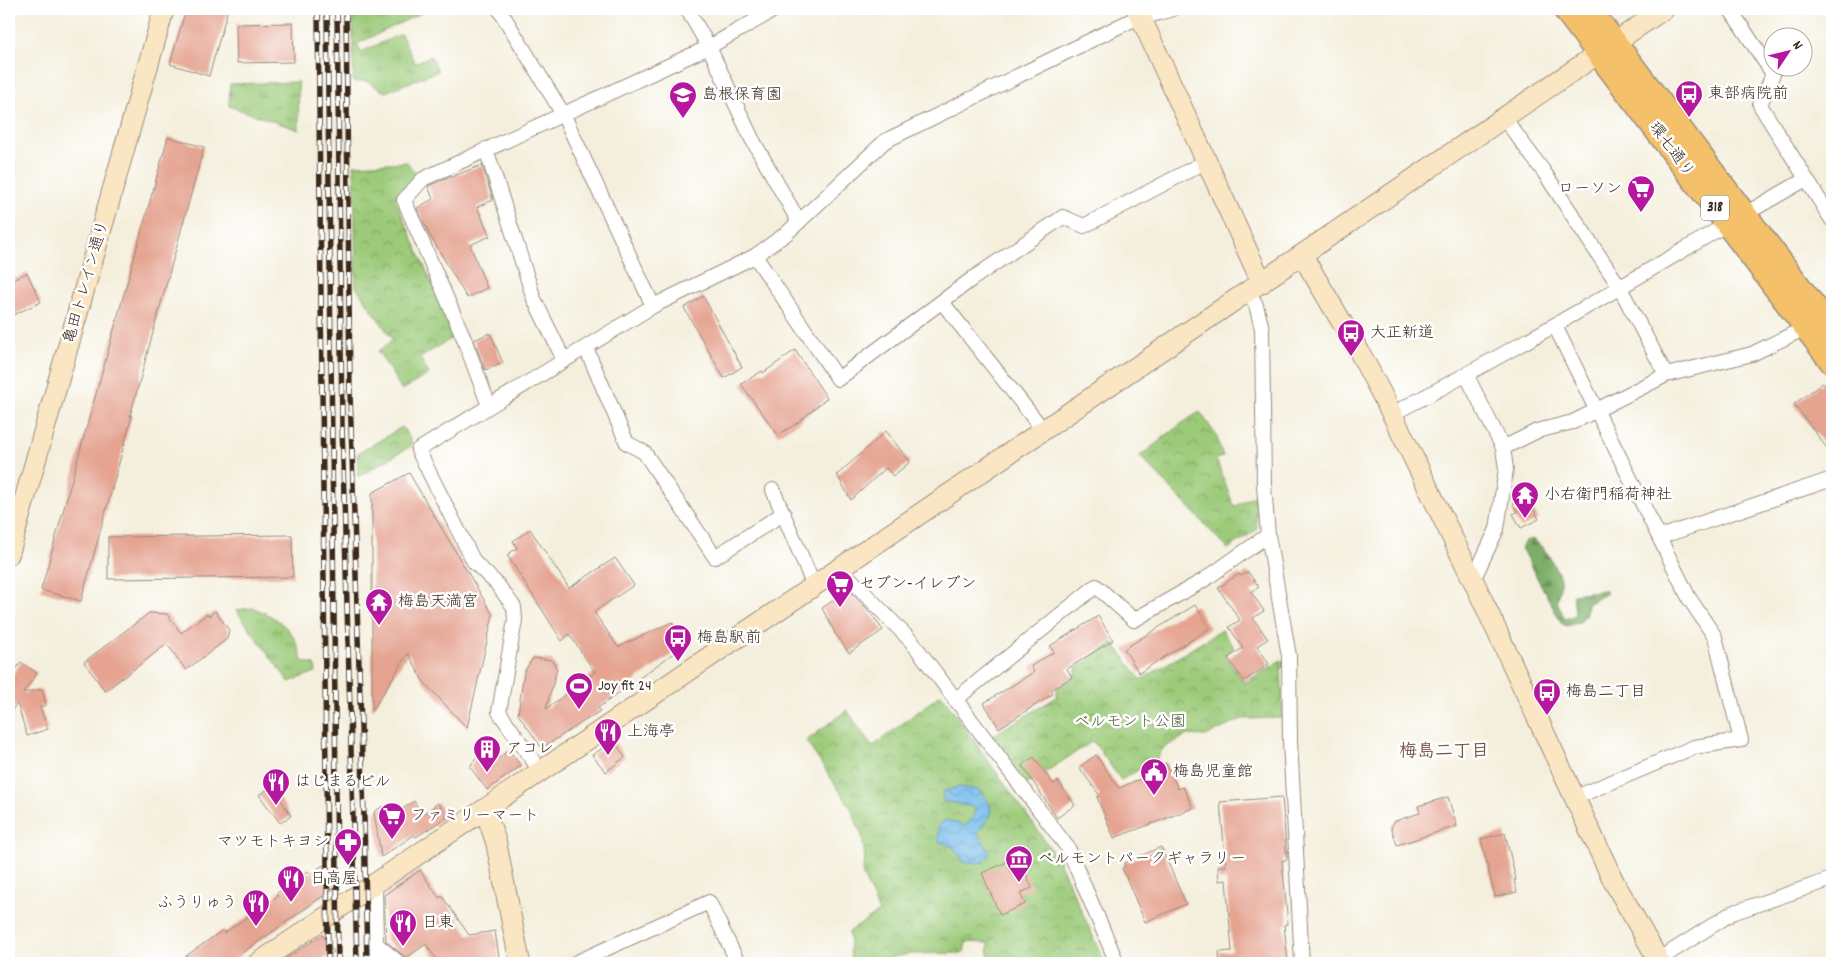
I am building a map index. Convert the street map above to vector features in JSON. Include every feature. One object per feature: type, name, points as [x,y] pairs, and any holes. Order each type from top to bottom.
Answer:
[{"type":"main road","name":"環七通り","points":[[1564,9],[1606,48],[1736,219],[1832,329]]},
{"type":"main road","name":"環七通り","points":[[1590,9],[1606,48]]},
{"type":"main road","name":"環七通り","points":[[1736,219],[1805,328],[1832,363]]},
{"type":"street","name":"亀田トレイン通り","points":[[9,554],[164,9]]},
{"type":"street","points":[[499,9],[563,114],[653,306]]},
{"type":"street","points":[[686,9],[709,47],[752,139],[799,222]]},
{"type":"street","points":[[489,406],[464,336],[404,200],[423,179],[709,47],[776,9]]},
{"type":"street","points":[[541,772],[499,712],[515,620],[514,607],[497,584],[474,562],[418,450],[653,306],[755,256],[799,222],[885,142],[1130,21],[1139,14],[1174,9]]},
{"type":"street","points":[[258,963],[1664,9]]},
{"type":"street","points":[[1730,9],[1773,74],[1760,105],[1832,220]]},
{"type":"street","points":[[1139,14],[1207,161],[1255,287],[1256,304],[1262,329],[1264,485],[1268,535],[1289,656],[1290,741],[1302,963]]},
{"type":"street","points":[[1504,118],[1544,172],[1619,286],[1666,375]]},
{"type":"street","points":[[486,149],[534,299],[564,360]]},
{"type":"street","points":[[755,256],[838,379],[942,302],[1063,217],[1084,226],[1207,161]]},
{"type":"street","points":[[1392,414],[1467,376],[1806,179]]},
{"type":"street","points":[[1302,255],[1360,353],[1392,414],[1473,580],[1614,882],[1659,962],[1732,913],[1832,879]]},
{"type":"street","points":[[942,302],[1044,430]]},
{"type":"street","points":[[1555,326],[1689,598],[1715,637],[1741,740],[1694,747],[1574,798]]},
{"type":"street","points":[[1502,448],[1537,430],[1573,422],[1666,375],[1752,354],[1805,328]]},
{"type":"street","points":[[586,348],[627,443],[644,452],[716,557],[784,513]]},
{"type":"street","points":[[1467,376],[1502,448],[1506,469],[1497,528],[1473,580]]},
{"type":"street","points":[[1660,537],[1832,479]]},
{"type":"street","points":[[773,490],[814,586]]},
{"type":"street","points":[[955,700],[1096,586],[1134,620],[1204,580],[1268,535]]},
{"type":"street","points":[[840,568],[912,642],[1068,848],[1117,963]]},
{"type":"street","points":[[485,810],[496,842],[520,963]]},
{"type":"street","points":[[375,884],[376,963]]},
{"type":"street","points":[[575,963],[708,902],[738,963]]},
{"type":"street","points":[[376,944],[399,963]]},
{"type":"green space","points":[[353,9],[429,9],[357,44],[361,52],[401,34],[415,63],[431,56],[438,71],[385,92],[366,81],[353,82]]},
{"type":"green space","points":[[298,82],[299,130],[229,106],[230,84]]},
{"type":"green space","points":[[407,162],[417,176],[395,199],[455,336],[420,358],[429,374],[402,390],[378,351],[393,340],[356,287],[354,165]]},
{"type":"green space","points":[[1200,412],[1216,435],[1223,456],[1216,459],[1234,507],[1255,495],[1257,529],[1228,549],[1140,456]]},
{"type":"green space","points":[[402,427],[411,440],[411,446],[358,477],[357,454]]},
{"type":"green space","points":[[1534,539],[1548,554],[1558,573],[1561,582],[1557,601],[1565,619],[1575,615],[1573,594],[1604,590],[1607,593],[1587,604],[1586,614],[1580,622],[1567,626],[1562,624],[1521,548],[1525,541]]},
{"type":"green space","points":[[253,608],[271,616],[286,627],[296,642],[302,661],[315,665],[316,672],[289,682],[236,610]]},
{"type":"green space","name":"ベルモント公園","points":[[1222,630],[1234,647],[1225,655],[1244,683],[1281,660],[1283,718],[1242,719],[1206,736],[1187,735],[1163,748],[1157,759],[1121,780],[1093,741],[1026,785],[990,737],[1057,697],[1057,688],[1075,677],[1077,667],[1113,642],[1141,680]]},
{"type":"green space","points":[[941,694],[1058,859],[1105,963],[1023,963],[988,959],[989,943],[966,942],[964,953],[909,954],[863,963],[851,963],[849,932],[879,912],[862,873],[865,858],[862,836],[851,808],[806,741],[847,710],[872,747]]},
{"type":"water","points":[[960,787],[979,790],[990,804],[991,815],[978,833],[990,855],[982,863],[964,862],[953,847],[939,842],[938,826],[945,820],[966,826],[975,815],[974,807],[944,801],[942,795],[944,791]]},
{"type":"building","points":[[186,9],[228,9],[209,76],[170,64]]},
{"type":"building","points":[[293,23],[294,62],[237,63],[236,24]]},
{"type":"building","points":[[168,137],[204,147],[81,601],[41,590]]},
{"type":"building","points":[[482,165],[493,200],[477,207],[490,236],[470,245],[487,288],[467,298],[431,237],[417,208],[433,199],[428,186]]},
{"type":"building","points":[[27,273],[41,302],[9,317],[9,281]]},
{"type":"building","points":[[703,296],[742,367],[724,378],[684,308]]},
{"type":"building","points":[[490,333],[503,363],[485,370],[474,340]]},
{"type":"building","points":[[795,350],[827,398],[797,423],[778,435],[741,384],[762,371],[763,373]]},
{"type":"building","points":[[1823,383],[1832,396],[1832,455],[1794,404]]},
{"type":"building","points":[[886,431],[910,462],[893,476],[886,468],[851,500],[837,475]]},
{"type":"building","points":[[409,473],[493,615],[467,728],[423,681],[408,653],[372,711],[372,493]]},
{"type":"building","points":[[1523,499],[1528,507],[1531,505],[1539,519],[1521,528],[1513,514],[1517,512],[1513,504]]},
{"type":"building","points":[[530,529],[569,588],[615,558],[634,585],[594,612],[618,647],[672,622],[686,644],[598,708],[600,711],[542,748],[518,714],[524,672],[533,658],[552,660],[557,669],[546,709],[595,672],[569,634],[562,641],[507,555],[517,548],[513,541]]},
{"type":"building","points":[[292,535],[293,577],[108,579],[108,537]]},
{"type":"building","points":[[1248,572],[1259,587],[1251,592],[1264,611],[1253,618],[1268,639],[1257,646],[1269,664],[1244,681],[1228,658],[1243,648],[1229,627],[1240,620],[1218,588],[1239,574],[1241,576]]},
{"type":"building","points":[[849,590],[868,610],[883,630],[849,653],[835,633],[822,608]]},
{"type":"building","points":[[1195,605],[1210,628],[1139,673],[1124,649]]},
{"type":"building","points":[[215,611],[229,630],[227,639],[186,670],[167,644],[105,691],[84,662],[149,613],[167,614],[181,633],[207,614],[209,616]]},
{"type":"building","points":[[1098,616],[1113,640],[1067,669],[1072,677],[1051,690],[1053,694],[999,728],[984,703],[1034,672],[1031,666],[1054,652],[1050,646]]},
{"type":"building","points":[[21,662],[37,673],[23,693],[42,689],[46,705],[40,707],[48,729],[27,736],[16,704],[9,715],[9,680]]},
{"type":"building","name":"上海亭","points":[[614,741],[625,757],[606,772],[592,755]]},
{"type":"building","name":"アコレ","points":[[481,749],[492,763],[509,750],[521,766],[487,790],[470,767]]},
{"type":"building","points":[[1096,755],[1119,788],[1149,775],[1148,771],[1166,763],[1178,789],[1183,787],[1193,808],[1114,838],[1097,797],[1100,796],[1079,767]]},
{"type":"building","points":[[1034,757],[1053,784],[1058,781],[1075,805],[1057,818],[1022,765]]},
{"type":"building","name":"はじまるビル","points":[[272,786],[291,816],[280,823],[259,795]]},
{"type":"building","points":[[1282,797],[1287,860],[1282,860],[1288,924],[1284,925],[1288,963],[1220,963],[1219,952],[1232,951],[1226,880],[1219,881],[1218,866],[1226,866],[1220,802]]},
{"type":"building","points":[[1448,797],[1457,826],[1397,845],[1391,827],[1395,821],[1420,813],[1418,806]]},
{"type":"building","points":[[414,801],[422,815],[438,803],[447,817],[416,837],[414,835],[381,857],[374,812],[383,806],[385,809],[388,806],[394,815]]},
{"type":"building","points":[[1505,833],[1517,892],[1495,897],[1481,839]]},
{"type":"building","points":[[1161,847],[1186,904],[1145,922],[1122,868],[1125,866],[1124,863]]},
{"type":"building","points":[[1007,862],[1013,876],[1025,871],[1032,888],[1020,893],[1025,904],[1000,915],[982,873]]},
{"type":"building","points":[[323,865],[337,886],[227,963],[176,963],[223,930],[224,933],[278,896],[276,894],[308,871],[310,874]]},
{"type":"building","points":[[420,870],[439,898],[442,896],[469,935],[495,931],[500,963],[480,963],[476,959],[469,963],[439,963],[426,944],[406,958],[386,941],[384,895]]},
{"type":"building","points":[[322,935],[334,952],[319,963],[279,963]]},
{"type":"railway","points":[[318,9],[328,963]]},
{"type":"railway","points":[[327,9],[338,963]]},
{"type":"railway","points":[[337,9],[342,425],[357,963]]},
{"type":"railway","points":[[346,9],[350,394],[367,963]]},
{"type":"place","name":"東部病院前","points":[[1689,118]]},
{"type":"place","name":"島根保育園","points":[[683,119]]},
{"type":"place","name":"ローソン","points":[[1641,213]]},
{"type":"place","name":"大正新道","points":[[1351,357]]},
{"type":"place","name":"小右衛門稲荷神社","points":[[1525,519]]},
{"type":"place","name":"セブン-イレブン","points":[[840,608]]},
{"type":"place","name":"梅島天満宮","points":[[379,626]]},
{"type":"place","name":"梅島駅前","points":[[678,662]]},
{"type":"place","name":"Joy fit 24","points":[[579,710]]},
{"type":"place","name":"梅島二丁目","points":[[1547,716]]},
{"type":"place","name":"上海亭","points":[[608,756]]},
{"type":"place","name":"アコレ","points":[[487,773]]},
{"type":"place","name":"梅島児童館","points":[[1154,796]]},
{"type":"place","name":"はじまるビル","points":[[276,806]]},
{"type":"place","name":"ファミリーマート","points":[[392,840]]},
{"type":"place","name":"マツモトキヨシ","points":[[348,866]]},
{"type":"place","name":"ベルモントパークギャラリー","points":[[1019,883]]},
{"type":"place","name":"日高屋","points":[[291,903]]},
{"type":"place","name":"ふうりゅう","points":[[256,927]]},
{"type":"place","name":"日東","points":[[403,947]]},
{"type":"district","name":"梅島二丁目","points":[[1444,752]]}]
